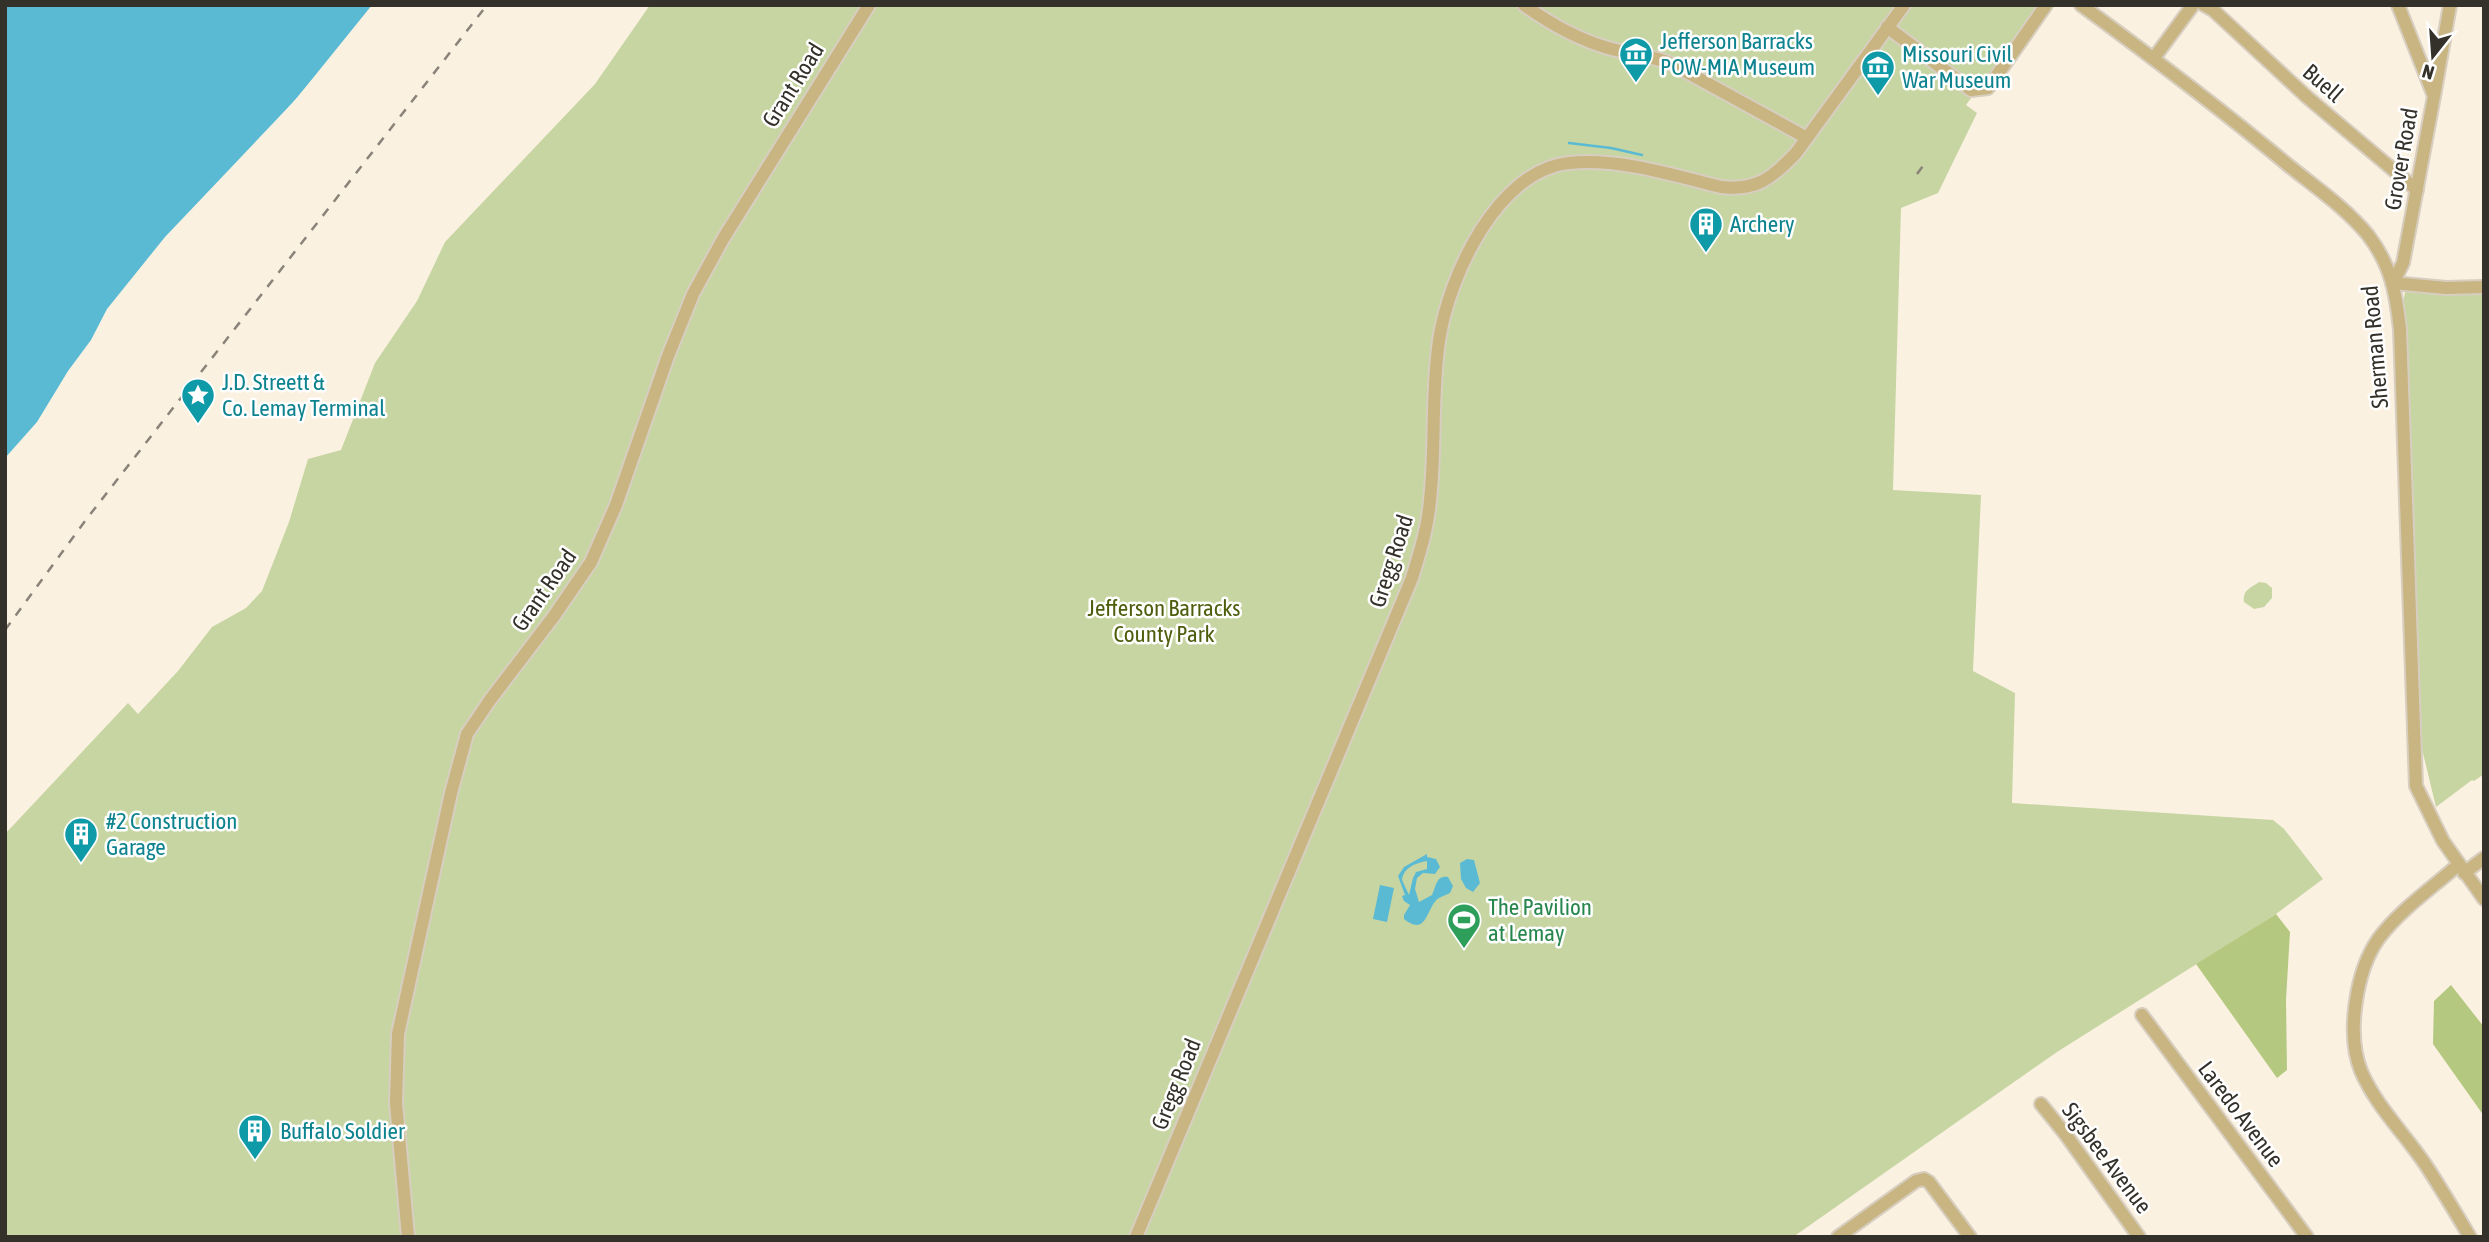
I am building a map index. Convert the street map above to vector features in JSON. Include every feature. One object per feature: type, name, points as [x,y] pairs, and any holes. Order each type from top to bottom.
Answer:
[{"type":"street","name":"Grant Road","points":[[408,1237],[396,1103],[398,1034],[451,793],[467,734],[591,562],[616,505],[668,356],[693,294],[730,228],[869,5]]},
{"type":"street","points":[[1524,5],[1551,23],[1583,39],[1672,64],[1807,138]]},
{"type":"street","name":"Gregg Road","points":[[1136,1237],[1412,578],[1427,525],[1430,501],[1435,372],[1440,338],[1457,282],[1487,221],[1519,184],[1559,165],[1597,162],[1721,187],[1748,187],[1759,184],[1779,171],[1807,138],[1904,5]]},
{"type":"street","points":[[1887,27],[1971,90],[1988,88],[2046,5]]},
{"type":"street","name":"Sherman Road","points":[[2081,5],[2201,93],[2354,221],[2375,247],[2393,283],[2400,329],[2416,786],[2434,826],[2461,869]]},
{"type":"street","points":[[2154,58],[2193,5]]},
{"type":"street","name":"Buell","points":[[2204,5],[2213,10],[2307,97],[2417,190]]},
{"type":"street","name":"Grover Road","points":[[2393,283],[2403,263],[2434,96],[2398,5]]},
{"type":"street","points":[[2434,96],[2450,5]]},
{"type":"street","points":[[2393,283],[2446,288],[2484,287]]},
{"type":"street","points":[[2470,1237],[2424,1163],[2389,1117],[2361,1070],[2355,1038],[2357,987],[2365,960],[2377,940],[2389,925],[2461,869],[2484,858]]},
{"type":"street","points":[[2461,869],[2484,899]]},
{"type":"street","name":"Laredo Avenue","points":[[2142,1015],[2306,1237]]},
{"type":"street","name":"Sigsbee Avenue","points":[[2041,1104],[2139,1237]]},
{"type":"street","points":[[1838,1237],[1916,1181],[1924,1179],[1970,1237]]},
{"type":"green space","name":"Jefferson Barracks County Park","points":[[650,5],[2039,5],[1966,105],[1977,113],[1938,193],[1901,208],[1893,490],[1981,495],[1973,671],[2015,693],[2012,803],[2273,820],[2284,829],[2323,879],[2276,914],[2057,1052],[1793,1237],[5,1237],[5,834],[128,703],[138,714],[178,671],[212,627],[246,608],[262,591],[289,522],[308,459],[341,450],[375,363],[417,301],[445,242],[595,84]]},
{"type":"green space","points":[[2406,289],[2484,290],[2484,774],[2436,807],[2422,749],[2403,301]]},
{"type":"green space","points":[[2259,582],[2272,588],[2272,598],[2264,607],[2254,609],[2244,602],[2244,595]]},
{"type":"green space","points":[[2276,914],[2290,932],[2286,1000],[2287,1070],[2277,1078],[2196,964]]},
{"type":"green space","points":[[2451,985],[2484,1027],[2484,1116],[2433,1044],[2434,1001]]},
{"type":"water","points":[[5,5],[376,5],[109,318],[53,418],[11,459],[5,484]]},
{"type":"water","points":[[1427,854],[1427,857],[1436,859],[1440,867],[1435,874],[1423,873],[1417,878],[1415,889],[1419,902],[1432,895],[1441,878],[1448,877],[1453,886],[1450,893],[1435,902],[1426,919],[1418,925],[1404,919],[1410,905],[1404,901],[1402,896],[1405,895],[1398,876],[1404,867]],"holes":[[[1427,861],[1427,869],[1416,872],[1409,895],[1402,880],[1405,872],[1415,864]]]},
{"type":"water","points":[[1467,859],[1474,860],[1480,883],[1473,892],[1466,888],[1461,879],[1460,863]]},
{"type":"water","points":[[1380,885],[1394,888],[1387,922],[1373,919]]},
{"type":"pier","points":[[372,5],[380,5],[112,320],[56,420],[14,461],[9,485],[5,487],[5,458],[37,422],[68,371],[91,340],[107,309],[165,237],[296,99]]},
{"type":"waterway","points":[[1569,143],[1642,155]]},
{"type":"railway","points":[[5,630],[85,521],[487,5]]},
{"type":"railway","points":[[1917,174],[1926,162]]},
{"type":"place","name":"Jefferson Barracks POW-MIA Museum","points":[[1636,84]]},
{"type":"place","name":"Missouri Civil War Museum","points":[[1878,97]]},
{"type":"place","name":"Archery","points":[[1706,254]]},
{"type":"place","name":"J.D. Streett & Co. Lemay Terminal","points":[[198,425]]},
{"type":"place","name":"#2 Construction Garage","points":[[81,864]]},
{"type":"place","name":"The Pavilion at Lemay","points":[[1464,950]]},
{"type":"place","name":"Buffalo Soldier","points":[[255,1161]]}]
